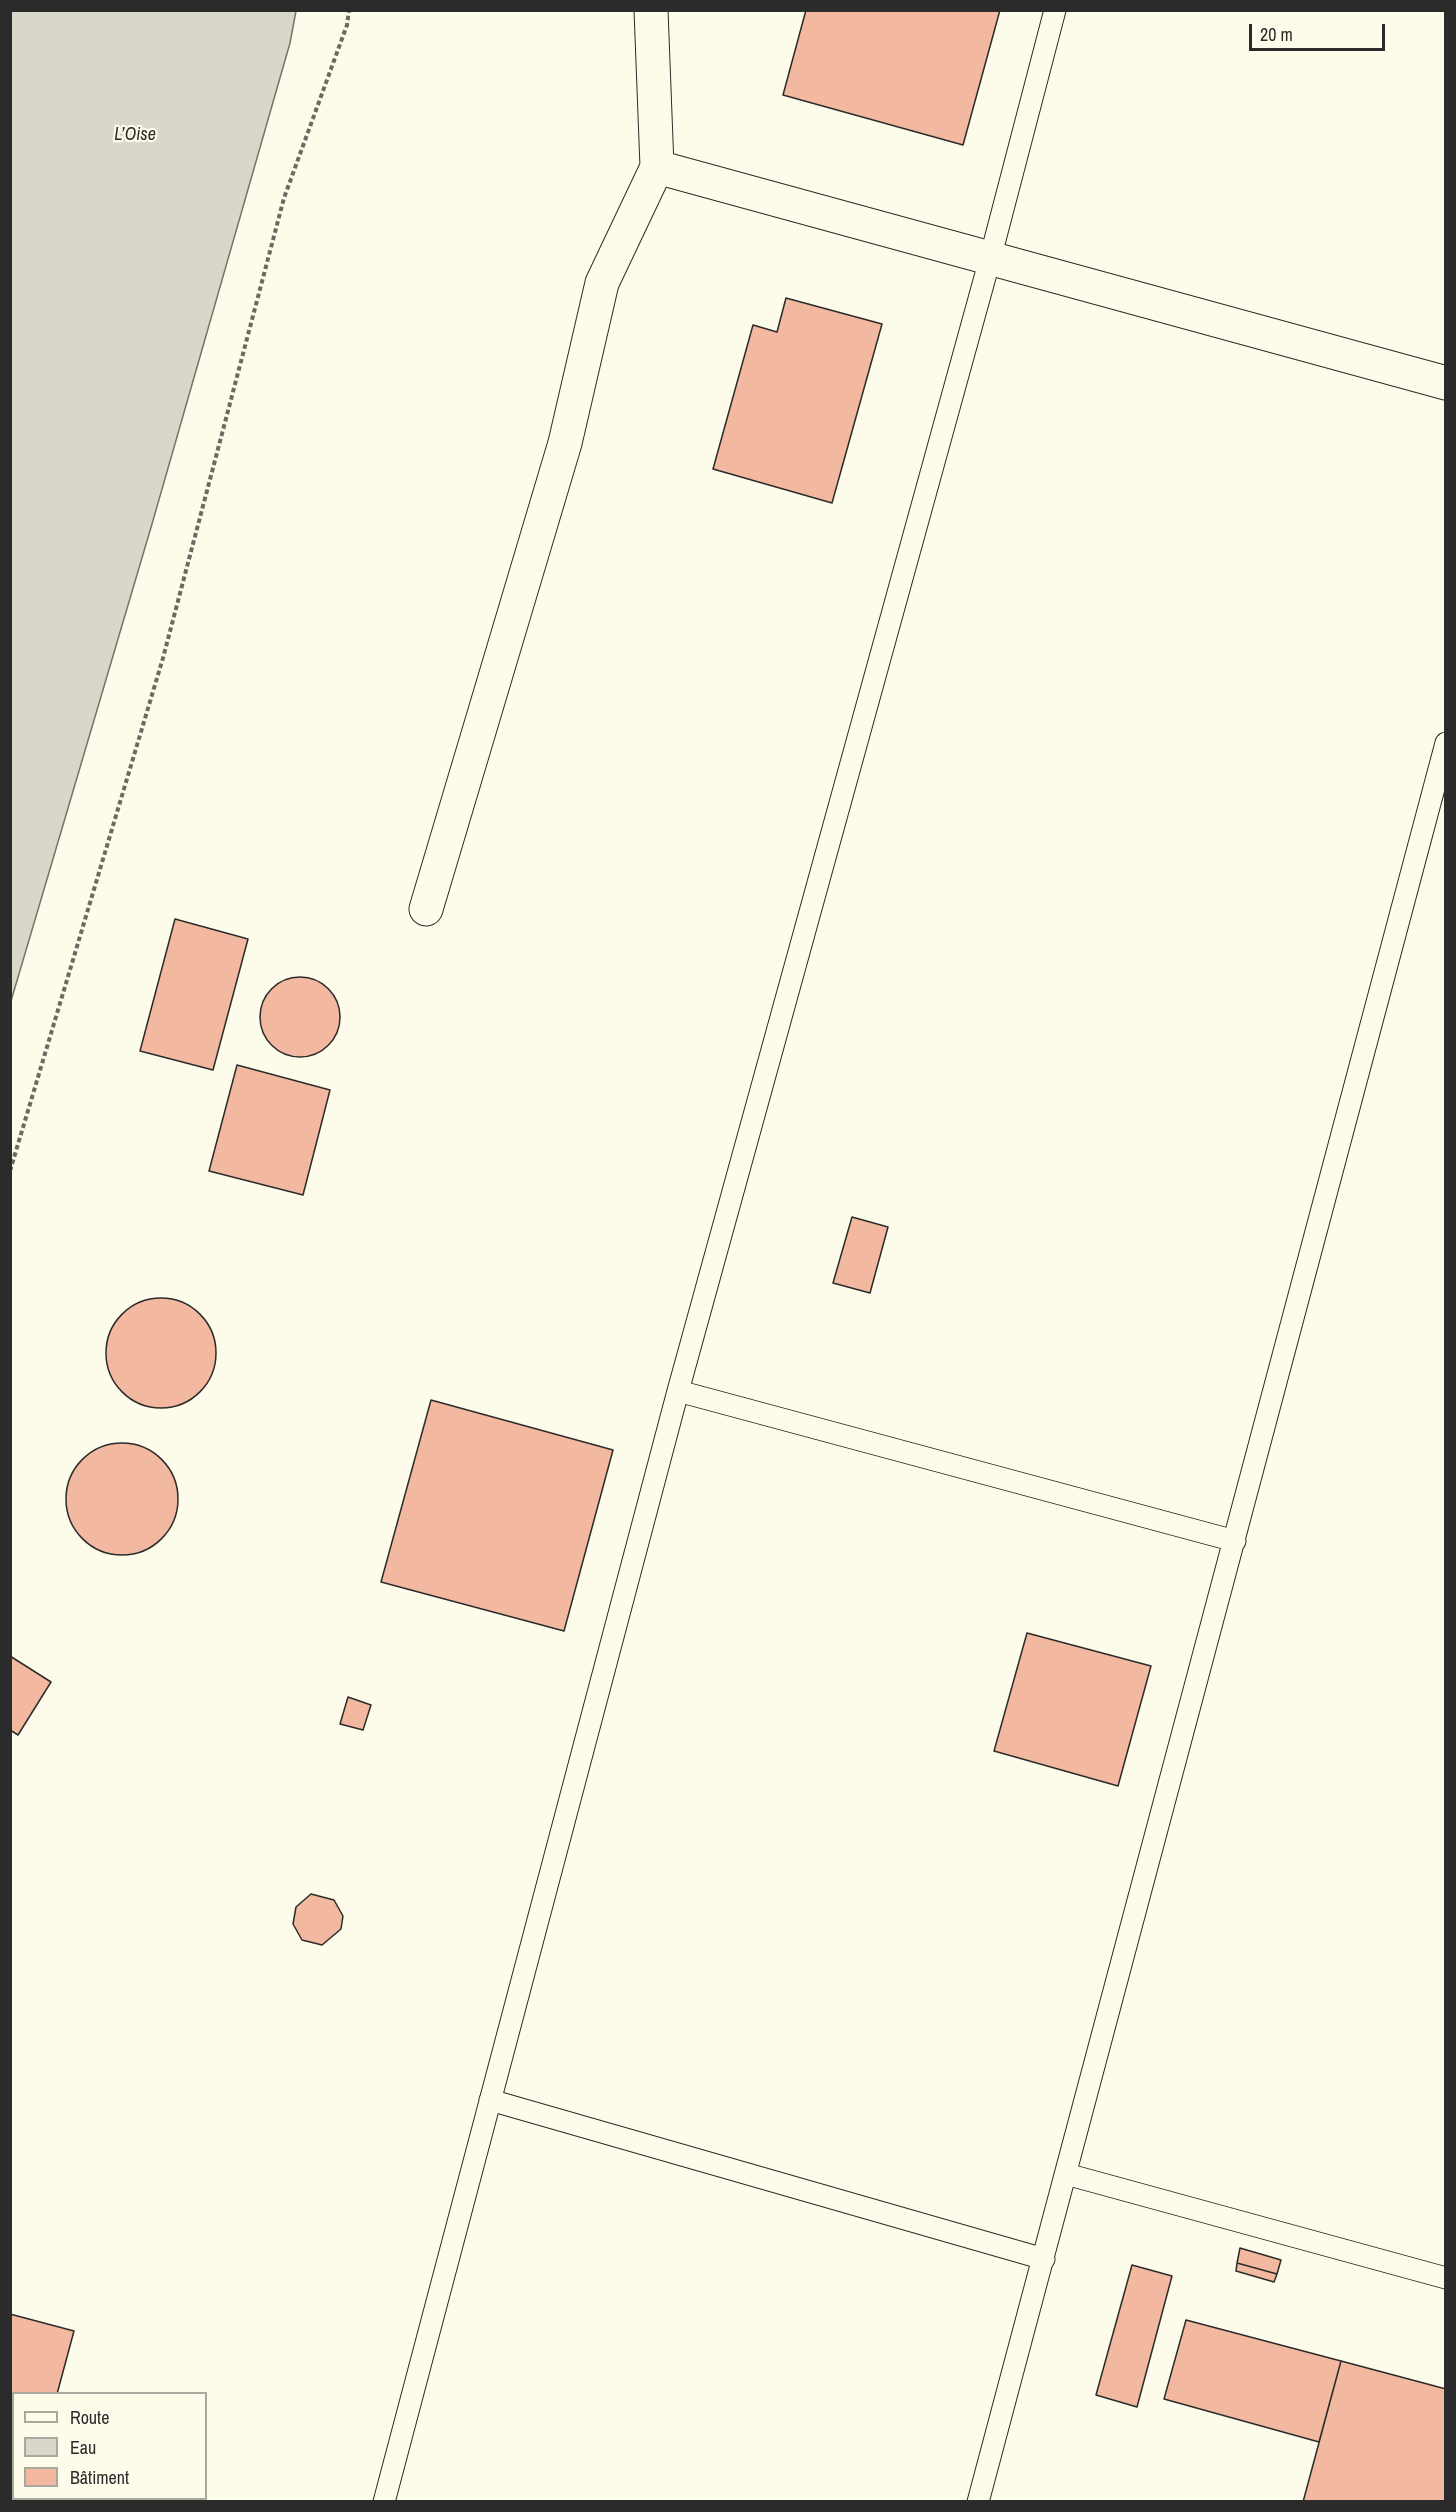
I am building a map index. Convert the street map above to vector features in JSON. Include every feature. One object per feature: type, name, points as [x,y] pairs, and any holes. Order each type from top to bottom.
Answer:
[{"type":"street","points":[[426,909],[565,442],[602,283],[657,167],[651,10]]},
{"type":"street","points":[[657,167],[1446,383]]},
{"type":"lane","points":[[384,2502],[678,1391],[990,259],[1055,10]]},
{"type":"lane","points":[[978,2502],[1446,743]]},
{"type":"lane","points":[[678,1391],[1235,1541]]},
{"type":"lane","points":[[490,2100],[1044,2259]]},
{"type":"lane","points":[[1066,2174],[1446,2278]]},
{"type":"path","points":[[10,1171],[163,658],[284,198],[347,25],[349,10]]},
{"type":"water","name":"L’Oise","points":[[11,10],[296,11],[290,43],[152,524],[11,1001]]},
{"type":"building","points":[[806,10],[1000,10],[963,145],[783,95]]},
{"type":"building","points":[[786,298],[882,324],[832,503],[713,469],[753,325],[777,332]]},
{"type":"building","points":[[175,919],[248,939],[213,1070],[140,1051]]},
{"type":"building","points":[[292,977],[308,977],[329,988],[340,1009],[340,1025],[329,1046],[308,1057],[292,1057],[278,1051],[266,1039],[260,1025],[260,1009],[266,995],[278,983]]},
{"type":"building","points":[[237,1065],[330,1090],[303,1195],[209,1171]]},
{"type":"building","points":[[852,1217],[888,1227],[870,1293],[833,1283]]},
{"type":"building","points":[[161,1298],[182,1302],[200,1314],[212,1332],[216,1353],[212,1374],[200,1392],[182,1404],[161,1408],[140,1404],[122,1392],[110,1374],[106,1353],[110,1332],[122,1314],[140,1302]]},
{"type":"building","points":[[431,1400],[613,1450],[564,1631],[381,1582]]},
{"type":"building","points":[[122,1443],[143,1448],[161,1460],[173,1478],[178,1499],[173,1520],[161,1538],[143,1550],[122,1555],[101,1550],[83,1538],[71,1520],[66,1499],[71,1478],[83,1460],[101,1448]]},
{"type":"building","points":[[1027,1633],[1151,1666],[1118,1786],[994,1751]]},
{"type":"building","points":[[10,1656],[51,1682],[18,1735],[10,1730]]},
{"type":"building","points":[[348,1697],[371,1705],[363,1730],[340,1724]]},
{"type":"building","points":[[311,1894],[334,1900],[343,1916],[341,1929],[322,1945],[302,1940],[293,1924],[296,1907]]},
{"type":"building","points":[[1240,2248],[1281,2260],[1277,2274],[1237,2263]]},
{"type":"building","points":[[1237,2263],[1277,2274],[1274,2282],[1236,2271]]},
{"type":"building","points":[[1132,2265],[1172,2276],[1137,2407],[1096,2395]]},
{"type":"building","points":[[10,2314],[74,2331],[58,2392],[12,2392],[12,2500],[28,2500],[28,2502],[10,2502]]},
{"type":"building","points":[[1186,2320],[1341,2361],[1319,2442],[1164,2399]]},
{"type":"building","points":[[1341,2361],[1446,2389],[1446,2502],[1303,2502]]}]
